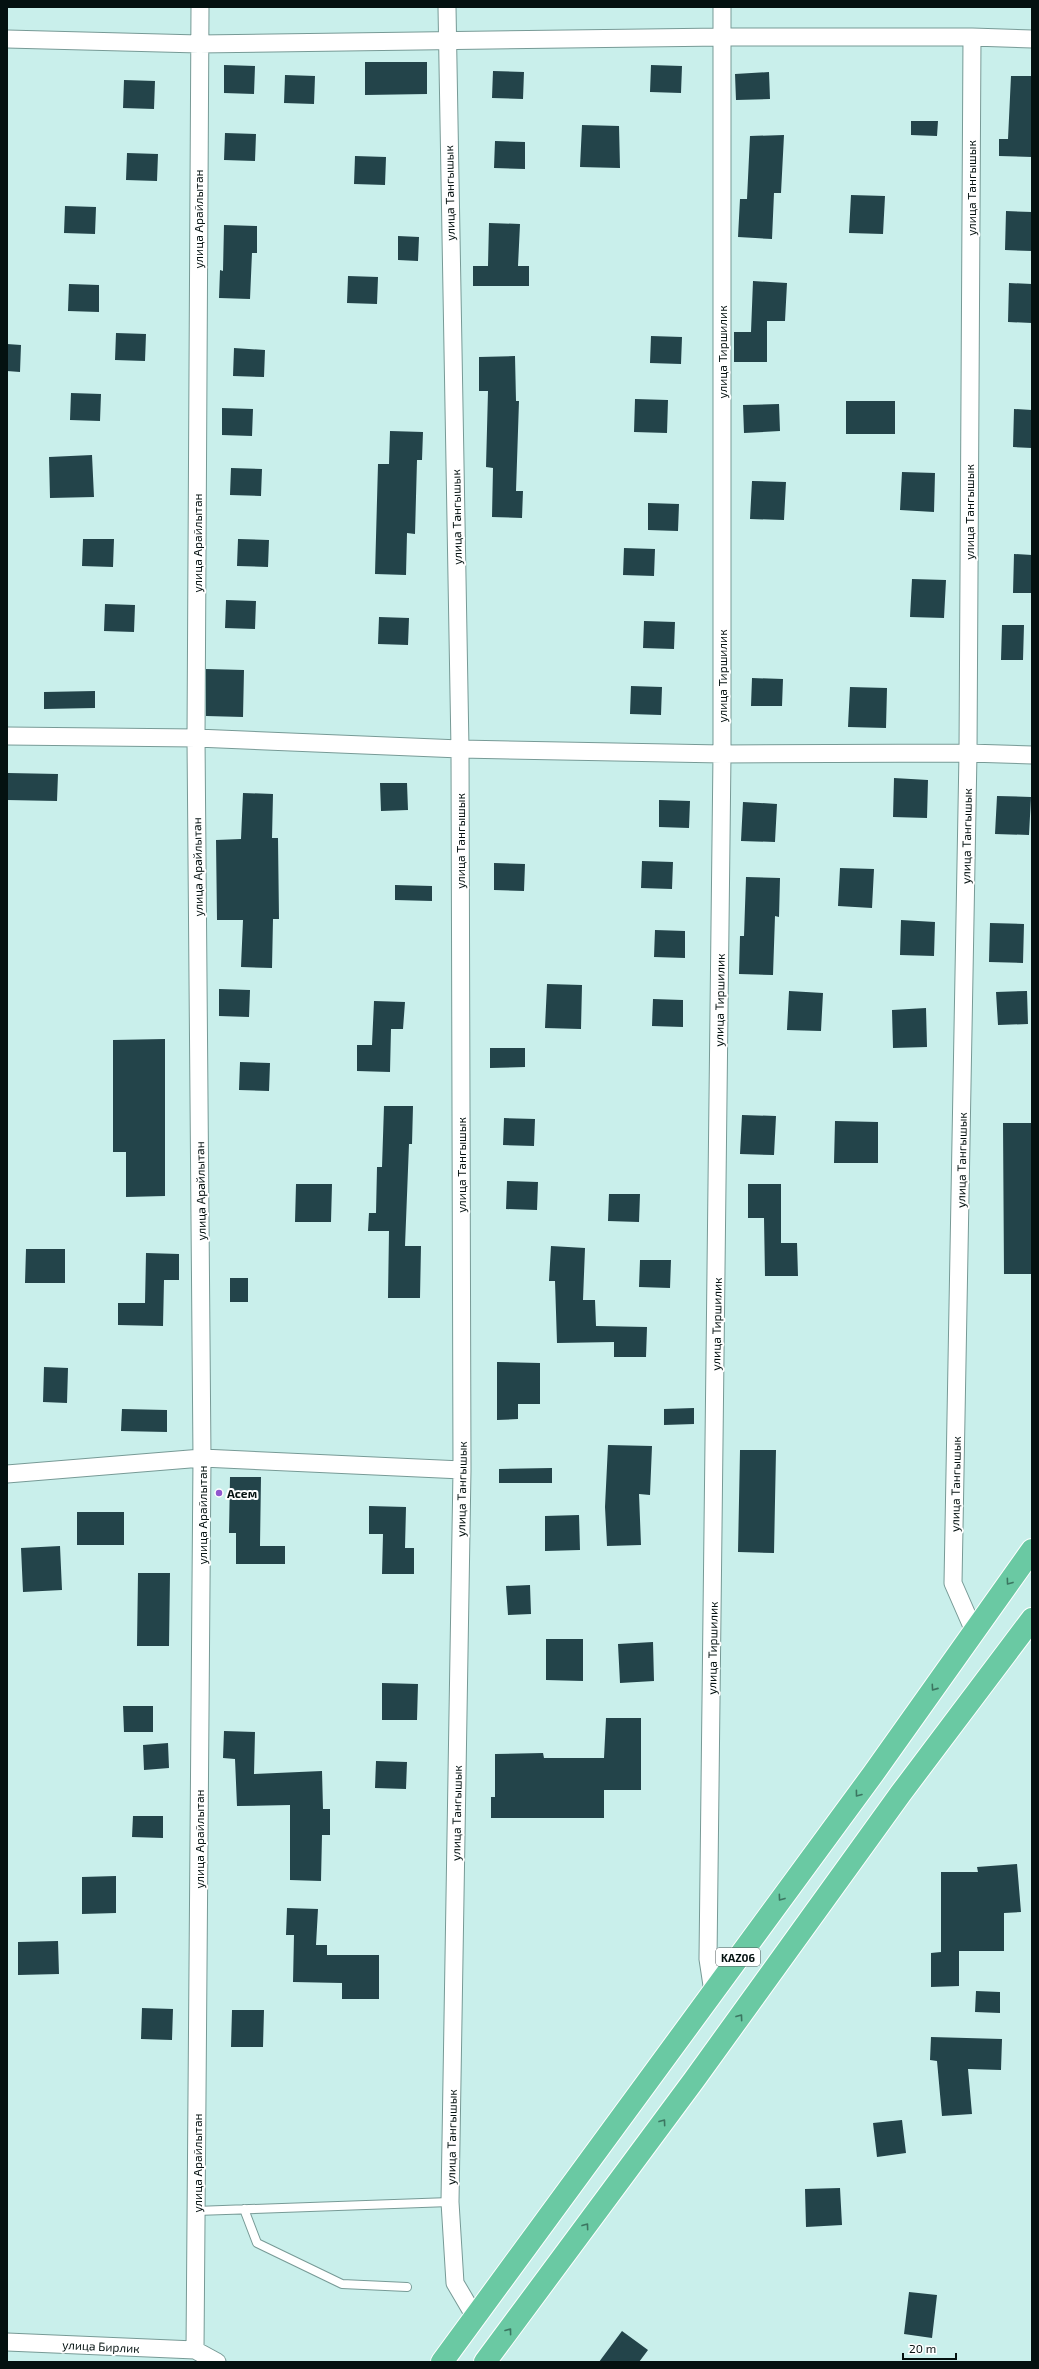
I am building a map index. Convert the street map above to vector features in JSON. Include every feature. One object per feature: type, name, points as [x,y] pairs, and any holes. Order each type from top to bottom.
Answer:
[{"type":"highway","name":"KАZ06","points":[[442,2362],[873,1774],[1032,1550]]},
{"type":"highway","name":"KАZ06","points":[[485,2362],[694,2080],[901,1793],[1030,1625]]},
{"type":"street","name":"улица Арайлытан","points":[[195,2350],[202,1458],[196,738],[200,7]]},
{"type":"street","name":"улица Тангышык","points":[[447,7],[446,41],[460,749],[462,1470],[450,2202],[455,2283],[475,2317]]},
{"type":"street","name":"улица Тиршилик","points":[[713,1992],[708,1959],[722,754],[722,7]]},
{"type":"street","points":[[7,39],[200,44],[722,37],[972,37],[1032,39]]},
{"type":"street","name":"улица Тангышык","points":[[972,37],[968,753],[953,1583],[974,1631]]},
{"type":"street","points":[[7,736],[196,738],[460,749],[722,754],[968,753],[1032,755]]},
{"type":"street","points":[[7,1474],[202,1458],[462,1470]]},
{"type":"street","name":"улица Бирлик","points":[[7,2342],[195,2350]]},
{"type":"street","points":[[195,2350],[217,2362]]},
{"type":"lane","points":[[196,2211],[450,2202]]},
{"type":"lane","points":[[244,2209],[258,2243],[342,2284],[407,2287]]},
{"type":"building","points":[[365,62],[427,62],[427,94],[365,95]]},
{"type":"building","points":[[224,65],[255,66],[254,94],[224,93]]},
{"type":"building","points":[[651,65],[682,66],[681,93],[650,92]]},
{"type":"building","points":[[493,71],[524,72],[523,99],[492,98]]},
{"type":"building","points":[[769,72],[770,99],[736,100],[735,74]]},
{"type":"building","points":[[285,75],[315,76],[314,104],[284,103]]},
{"type":"building","points":[[1011,76],[1032,76],[1032,157],[999,156],[999,139],[1008,139]]},
{"type":"building","points":[[124,80],[155,81],[154,109],[123,108]]},
{"type":"building","points":[[911,121],[938,121],[937,136],[911,135]]},
{"type":"building","points":[[582,125],[619,126],[620,168],[580,167]]},
{"type":"building","points":[[225,133],[256,134],[255,161],[224,160]]},
{"type":"building","points":[[784,135],[781,193],[774,193],[772,239],[738,237],[740,199],[747,199],[750,136]]},
{"type":"building","points":[[495,141],[525,142],[525,169],[494,168]]},
{"type":"building","points":[[127,153],[158,154],[157,181],[126,180]]},
{"type":"building","points":[[355,156],[386,157],[385,185],[354,184]]},
{"type":"building","points":[[851,195],[885,196],[883,234],[849,233]]},
{"type":"building","points":[[65,206],[96,207],[95,234],[64,233]]},
{"type":"building","points":[[1006,211],[1032,212],[1032,251],[1005,250]]},
{"type":"building","points":[[489,223],[520,224],[518,266],[529,266],[529,286],[473,286],[473,266],[488,266]]},
{"type":"building","points":[[224,225],[257,226],[257,253],[252,253],[250,299],[219,298],[220,270],[223,271]]},
{"type":"building","points":[[398,236],[419,237],[418,261],[398,260]]},
{"type":"building","points":[[348,276],[378,277],[377,304],[347,303]]},
{"type":"building","points":[[753,281],[787,283],[785,321],[767,321],[767,362],[734,362],[734,332],[751,332]]},
{"type":"building","points":[[1009,283],[1032,284],[1032,323],[1008,322]]},
{"type":"building","points":[[69,284],[99,285],[99,312],[68,311]]},
{"type":"building","points":[[116,333],[146,334],[145,361],[115,360]]},
{"type":"building","points":[[651,336],[682,337],[681,364],[650,363]]},
{"type":"building","points":[[7,344],[21,345],[20,372],[7,371]]},
{"type":"building","points":[[234,348],[265,350],[264,377],[233,376]]},
{"type":"building","points":[[515,356],[516,401],[519,401],[516,491],[523,491],[522,518],[492,517],[493,468],[486,467],[488,391],[479,391],[479,357]]},
{"type":"building","points":[[71,393],[101,394],[100,421],[70,420]]},
{"type":"building","points":[[635,399],[668,400],[667,433],[634,432]]},
{"type":"building","points":[[846,401],[895,401],[895,434],[846,434]]},
{"type":"building","points":[[779,404],[780,431],[744,433],[743,405]]},
{"type":"building","points":[[222,408],[253,409],[252,436],[222,435]]},
{"type":"building","points":[[1014,409],[1032,410],[1032,448],[1013,447]]},
{"type":"building","points":[[390,431],[423,432],[422,460],[417,460],[415,534],[407,533],[406,575],[375,574],[378,464],[389,464]]},
{"type":"building","points":[[92,455],[94,497],[50,498],[49,457]]},
{"type":"building","points":[[231,468],[262,469],[261,496],[230,495]]},
{"type":"building","points":[[902,472],[935,473],[934,512],[900,510]]},
{"type":"building","points":[[752,481],[786,482],[784,520],[750,519]]},
{"type":"building","points":[[648,503],[679,504],[678,531],[648,530]]},
{"type":"building","points":[[83,539],[114,539],[113,567],[82,566]]},
{"type":"building","points":[[238,539],[269,540],[268,567],[237,566]]},
{"type":"building","points":[[624,548],[655,549],[654,576],[623,575]]},
{"type":"building","points":[[1014,554],[1032,555],[1032,593],[1013,593]]},
{"type":"building","points":[[912,579],[946,580],[944,618],[910,617]]},
{"type":"building","points":[[226,600],[256,601],[255,629],[225,628]]},
{"type":"building","points":[[105,604],[135,605],[134,632],[104,631]]},
{"type":"building","points":[[379,617],[409,618],[408,645],[378,644]]},
{"type":"building","points":[[644,621],[675,622],[674,649],[643,648]]},
{"type":"building","points":[[1002,625],[1024,625],[1023,660],[1001,660]]},
{"type":"building","points":[[206,669],[244,670],[243,717],[206,716]]},
{"type":"building","points":[[752,678],[783,679],[782,706],[751,706]]},
{"type":"building","points":[[631,686],[662,687],[661,715],[630,714]]},
{"type":"building","points":[[850,687],[887,688],[886,728],[848,727]]},
{"type":"building","points":[[95,691],[95,708],[44,709],[44,692]]},
{"type":"building","points":[[8,773],[58,774],[57,801],[7,800]]},
{"type":"building","points":[[894,778],[928,780],[927,818],[893,817]]},
{"type":"building","points":[[380,783],[407,783],[408,810],[381,811]]},
{"type":"building","points":[[243,793],[273,794],[272,838],[278,838],[279,919],[273,919],[272,968],[241,967],[243,920],[217,920],[216,840],[241,839]]},
{"type":"building","points":[[997,796],[1031,797],[1029,835],[995,834]]},
{"type":"building","points":[[659,800],[690,801],[689,828],[659,827]]},
{"type":"building","points":[[743,802],[777,804],[775,842],[741,841]]},
{"type":"building","points":[[642,861],[673,862],[672,889],[641,888]]},
{"type":"building","points":[[494,863],[525,864],[524,891],[494,890]]},
{"type":"building","points":[[840,868],[874,869],[872,908],[838,906]]},
{"type":"building","points":[[746,877],[780,878],[779,917],[775,916],[773,975],[739,974],[740,936],[744,936]]},
{"type":"building","points":[[395,885],[432,886],[432,901],[395,900]]},
{"type":"building","points":[[901,920],[935,922],[934,956],[900,955]]},
{"type":"building","points":[[990,923],[1024,924],[1023,963],[989,962]]},
{"type":"building","points":[[655,930],[685,931],[685,958],[654,957]]},
{"type":"building","points":[[547,984],[582,985],[581,1029],[545,1028]]},
{"type":"building","points":[[219,989],[250,990],[249,1017],[219,1016]]},
{"type":"building","points":[[789,991],[823,993],[821,1031],[787,1030]]},
{"type":"building","points":[[1027,991],[1028,1024],[998,1025],[996,992]]},
{"type":"building","points":[[653,999],[683,1000],[683,1027],[652,1026]]},
{"type":"building","points":[[374,1001],[405,1002],[403,1029],[391,1029],[390,1072],[357,1071],[357,1045],[372,1045]]},
{"type":"building","points":[[926,1008],[927,1047],[893,1048],[892,1010]]},
{"type":"building","points":[[165,1039],[165,1196],[126,1197],[126,1152],[113,1152],[113,1040]]},
{"type":"building","points":[[490,1048],[525,1048],[525,1067],[490,1068]]},
{"type":"building","points":[[240,1062],[270,1063],[269,1091],[239,1090]]},
{"type":"building","points":[[384,1106],[413,1106],[412,1144],[409,1144],[405,1246],[421,1246],[420,1298],[388,1298],[389,1231],[368,1231],[369,1213],[376,1213],[377,1167],[382,1167]]},
{"type":"building","points":[[742,1115],[776,1116],[774,1155],[740,1154]]},
{"type":"building","points":[[504,1118],[535,1119],[534,1146],[503,1145]]},
{"type":"building","points":[[835,1121],[878,1122],[878,1163],[834,1163]]},
{"type":"building","points":[[1003,1123],[1032,1123],[1032,1274],[1004,1274]]},
{"type":"building","points":[[507,1181],[538,1182],[537,1210],[506,1209]]},
{"type":"building","points":[[296,1184],[332,1184],[331,1222],[295,1222]]},
{"type":"building","points":[[748,1184],[781,1184],[781,1243],[797,1243],[798,1276],[765,1276],[764,1218],[748,1218]]},
{"type":"building","points":[[609,1194],[640,1194],[639,1222],[608,1221]]},
{"type":"building","points":[[551,1246],[585,1248],[583,1300],[595,1300],[596,1326],[647,1327],[646,1357],[614,1357],[614,1342],[557,1343],[555,1281],[549,1281]]},
{"type":"building","points":[[26,1249],[65,1249],[65,1283],[25,1283]]},
{"type":"building","points":[[146,1253],[179,1254],[179,1280],[164,1280],[163,1326],[118,1325],[118,1303],[145,1303]]},
{"type":"building","points":[[640,1260],[671,1260],[670,1288],[639,1287]]},
{"type":"building","points":[[230,1278],[248,1278],[248,1302],[230,1302]]},
{"type":"building","points":[[497,1362],[540,1363],[540,1404],[518,1404],[518,1419],[497,1420]]},
{"type":"building","points":[[44,1367],[68,1368],[67,1403],[43,1402]]},
{"type":"building","points":[[694,1408],[694,1424],[664,1425],[664,1409]]},
{"type":"building","points":[[122,1409],[167,1410],[167,1432],[121,1431]]},
{"type":"building","points":[[608,1445],[652,1446],[650,1495],[639,1494],[641,1545],[607,1546],[605,1507]]},
{"type":"building","points":[[740,1450],[776,1450],[774,1553],[738,1552]]},
{"type":"building","points":[[552,1468],[552,1483],[499,1483],[499,1469]]},
{"type":"building","points":[[230,1477],[261,1477],[260,1546],[285,1546],[285,1564],[236,1564],[236,1533],[229,1533]]},
{"type":"building","points":[[369,1506],[406,1507],[405,1548],[414,1548],[414,1574],[382,1574],[383,1534],[369,1534]]},
{"type":"building","points":[[77,1512],[124,1512],[124,1545],[77,1545]]},
{"type":"building","points":[[579,1515],[580,1550],[545,1551],[545,1516]]},
{"type":"building","points":[[60,1546],[62,1590],[23,1592],[21,1548]]},
{"type":"building","points":[[138,1573],[170,1573],[169,1646],[137,1646]]},
{"type":"building","points":[[530,1585],[531,1614],[508,1615],[506,1586]]},
{"type":"building","points":[[546,1639],[583,1639],[583,1681],[546,1680]]},
{"type":"building","points":[[653,1642],[654,1681],[620,1683],[618,1644]]},
{"type":"building","points":[[382,1683],[418,1684],[417,1720],[382,1720]]},
{"type":"building","points":[[123,1706],[153,1706],[153,1732],[124,1732]]},
{"type":"building","points":[[606,1718],[641,1718],[641,1790],[604,1790],[604,1818],[491,1818],[491,1797],[495,1797],[495,1754],[543,1753],[544,1758],[604,1758]]},
{"type":"building","points":[[224,1731],[255,1732],[254,1774],[322,1771],[323,1809],[330,1809],[330,1835],[322,1835],[321,1881],[290,1880],[290,1805],[237,1806],[235,1759],[223,1758]]},
{"type":"building","points":[[168,1743],[169,1768],[144,1770],[143,1745]]},
{"type":"building","points":[[376,1761],[407,1762],[406,1789],[375,1788]]},
{"type":"building","points":[[133,1816],[163,1816],[163,1838],[132,1837]]},
{"type":"building","points":[[1017,1864],[1021,1912],[1004,1913],[1004,1951],[959,1951],[959,1986],[931,1987],[931,1953],[941,1952],[941,1872],[978,1872],[977,1867]]},
{"type":"building","points":[[116,1876],[116,1913],[82,1914],[82,1877]]},
{"type":"building","points":[[287,1908],[318,1909],[316,1945],[327,1945],[327,1955],[379,1955],[379,1999],[342,1999],[342,1983],[293,1982],[294,1935],[286,1935]]},
{"type":"building","points":[[58,1941],[59,1974],[18,1975],[18,1942]]},
{"type":"building","points":[[976,1991],[1000,1992],[1000,2013],[975,2012]]},
{"type":"building","points":[[142,2008],[173,2009],[172,2040],[141,2039]]},
{"type":"building","points":[[232,2010],[264,2010],[263,2047],[231,2047]]},
{"type":"building","points":[[931,2037],[1002,2039],[1001,2070],[968,2069],[972,2114],[942,2116],[937,2061],[930,2060]]},
{"type":"building","points":[[902,2120],[906,2153],[877,2157],[873,2123]]},
{"type":"building","points":[[840,2188],[842,2225],[806,2227],[805,2189]]},
{"type":"building","points":[[909,2292],[937,2295],[932,2338],[904,2334]]},
{"type":"building","points":[[622,2331],[648,2350],[639,2362],[599,2362]]},
{"type":"place","name":"Асем","points":[[219,1493]]}]
